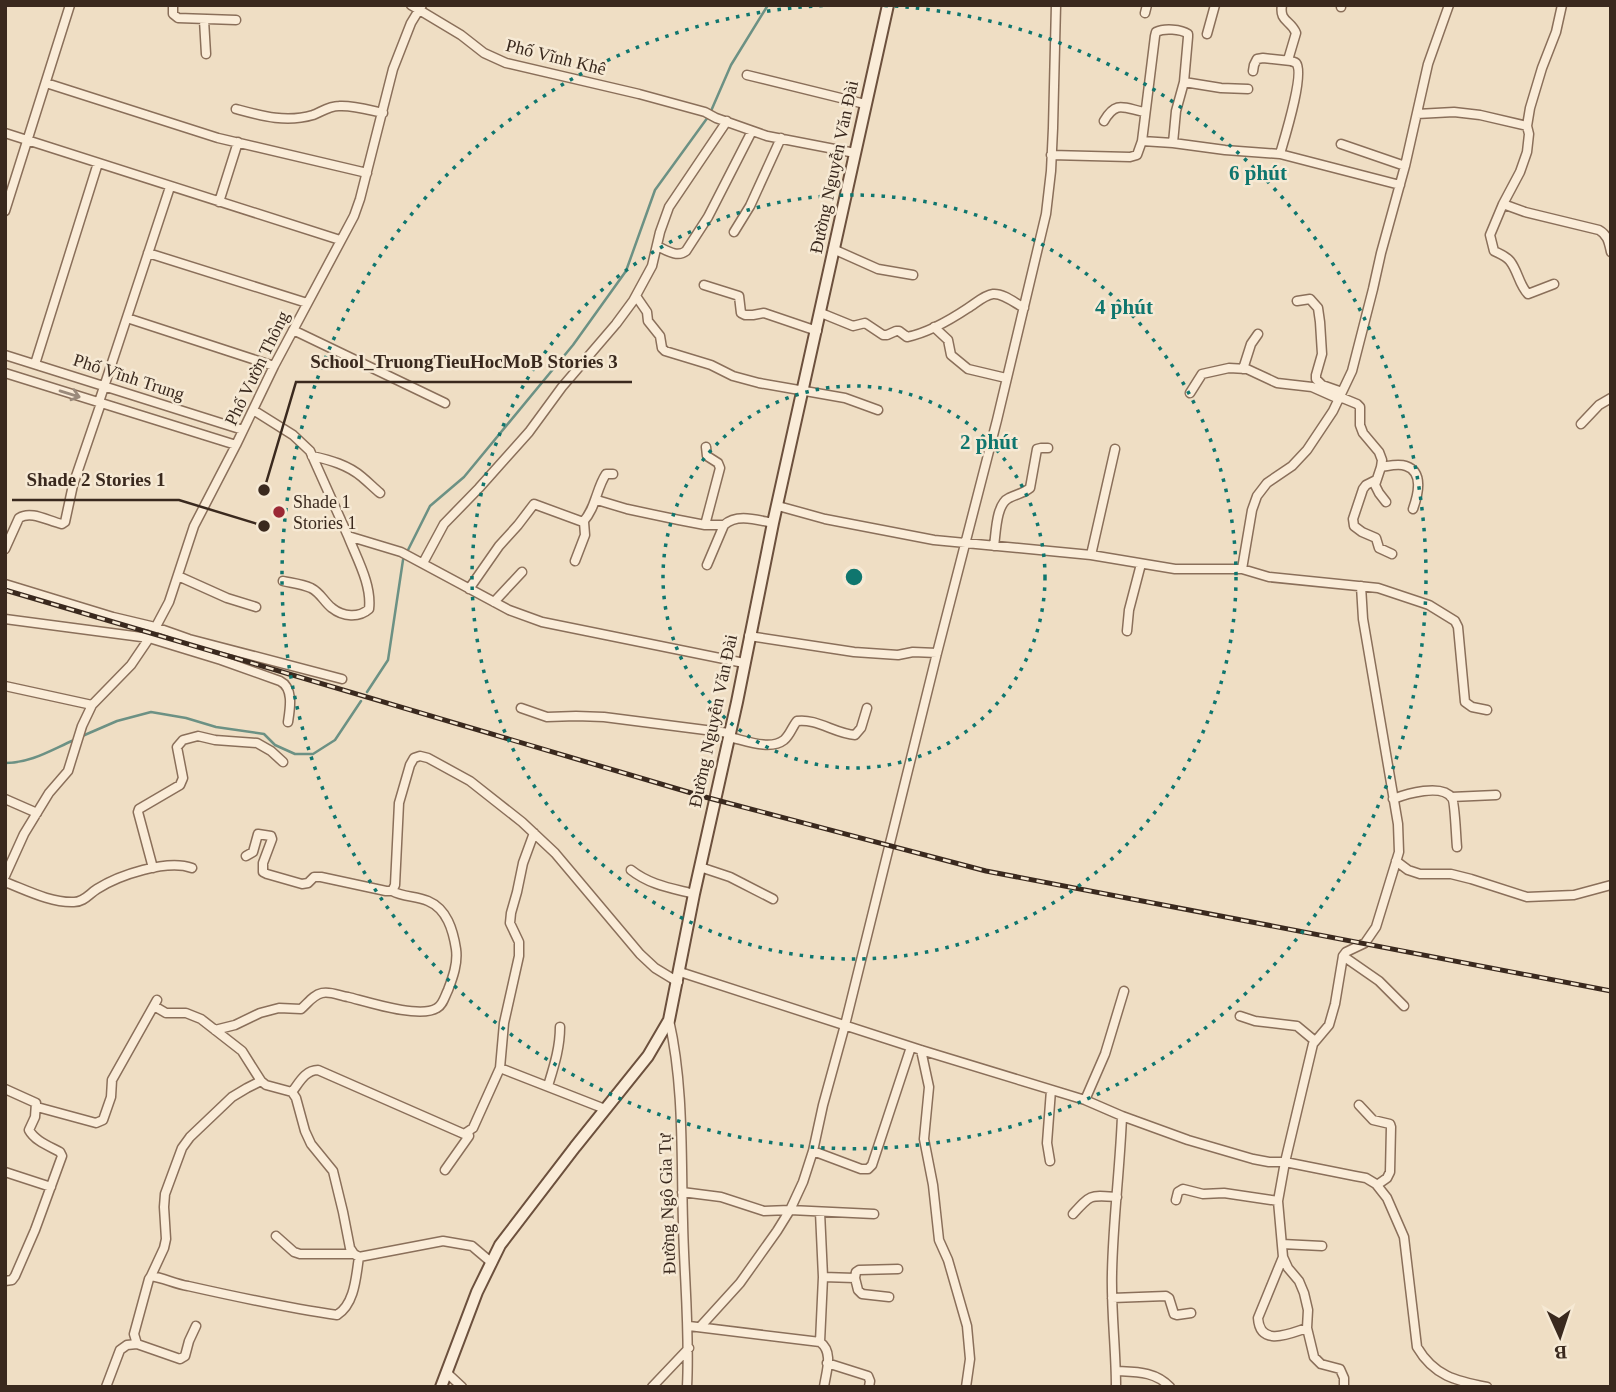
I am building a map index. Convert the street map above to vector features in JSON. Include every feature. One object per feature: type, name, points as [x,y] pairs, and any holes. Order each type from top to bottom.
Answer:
[{"type":"street","points":[[5,211],[70,5]]},
{"type":"street","points":[[173,5],[173,13],[178,18],[236,20]]},
{"type":"street","name":"Đường Nguyễn Văn Đài","points":[[441,1387],[477,1292],[500,1245],[648,1055],[668,1020],[773,523],[888,5]]},
{"type":"street","points":[[700,1327],[740,1283],[790,1210],[813,1151],[1046,214],[1051,155],[1056,5]]},
{"type":"street","points":[[1207,34],[1215,5]]},
{"type":"street","points":[[1282,5],[1284,20],[1296,33],[1288,60]]},
{"type":"street","points":[[1242,569],[1257,496],[1267,483],[1292,466],[1307,450],[1320,432],[1352,371],[1405,166],[1427,64],[1449,5]]},
{"type":"street","points":[[1554,284],[1528,294],[1523,290],[1511,263],[1494,251],[1490,235],[1527,152],[1527,126],[1534,92],[1556,32],[1562,5]]},
{"type":"street","name":"Phố Vĩnh Khê","points":[[417,6],[484,53],[506,63],[639,94],[705,112],[727,121]]},
{"type":"street","name":"Phố Vườn Thông","points":[[37,813],[49,793],[68,771],[82,726],[92,705],[131,665],[169,602],[194,526],[274,366],[354,216],[393,69],[417,6]]},
{"type":"street","points":[[204,20],[206,54]]},
{"type":"street","points":[[1051,155],[1134,157],[1139,152],[1155,36],[1159,30],[1188,34],[1184,82],[1177,106],[1173,143]]},
{"type":"street","points":[[1253,71],[1258,59],[1263,58],[1288,60],[1298,66],[1293,104],[1280,154]]},
{"type":"street","points":[[747,75],[865,104]]},
{"type":"street","points":[[1184,82],[1248,89]]},
{"type":"street","points":[[46,83],[218,138],[367,173]]},
{"type":"street","points":[[236,109],[277,119],[313,115],[339,106],[383,113]]},
{"type":"street","points":[[1104,121],[1113,108],[1118,106],[1144,112]]},
{"type":"street","points":[[1417,114],[1454,112],[1527,126]]},
{"type":"street","points":[[423,563],[444,524],[529,432],[636,296],[652,266],[669,207],[727,121],[752,131],[855,153]]},
{"type":"street","points":[[657,246],[678,254],[686,251],[708,217],[752,131]]},
{"type":"street","points":[[5,132],[340,240]]},
{"type":"street","points":[[734,232],[750,206],[781,138]]},
{"type":"street","points":[[1142,141],[1280,154],[1400,185]]},
{"type":"street","points":[[219,202],[238,142]]},
{"type":"street","points":[[1341,145],[1405,166]]},
{"type":"street","points":[[35,364],[98,163]]},
{"type":"street","points":[[5,549],[22,515],[29,514],[62,524],[65,522],[73,485],[104,386],[170,187]]},
{"type":"street","points":[[1503,204],[1599,230],[1608,239],[1611,252]]},
{"type":"street","points":[[833,249],[878,269],[913,275]]},
{"type":"street","points":[[148,253],[307,303]]},
{"type":"street","points":[[704,285],[739,296],[741,313],[745,315],[764,313],[817,331]]},
{"type":"street","points":[[821,313],[853,326],[865,323],[885,336],[899,331],[906,337],[911,337],[993,294],[1024,308]]},
{"type":"street","points":[[636,296],[666,351],[711,365],[733,376],[845,398],[878,410]]},
{"type":"street","points":[[1297,301],[1310,299],[1318,308],[1322,354],[1316,379],[1360,407],[1360,425],[1382,460],[1375,485],[1386,502]]},
{"type":"street","points":[[127,318],[274,366]]},
{"type":"street","points":[[934,327],[948,340],[951,355],[963,366],[1006,378]]},
{"type":"street","points":[[293,330],[445,403]]},
{"type":"street","points":[[1243,369],[1251,344],[1258,334]]},
{"type":"street","name":"Phố Vĩnh Trung","points":[[5,355],[243,430]]},
{"type":"street","points":[[1190,393],[1202,373],[1229,368],[1243,369],[1277,383],[1312,387],[1340,396]]},
{"type":"street","name":"Phố Vĩnh Trung","points":[[5,373],[236,445]]},
{"type":"street","points":[[1581,424],[1599,405],[1611,398]]},
{"type":"street","points":[[253,410],[293,435],[310,451],[363,572],[370,600],[369,609],[356,616],[344,614],[332,608],[312,589],[283,580]]},
{"type":"street","points":[[705,525],[720,468],[718,463],[707,456],[706,447]]},
{"type":"street","points":[[994,546],[1000,507],[1008,498],[1030,488],[1037,449],[1048,448]]},
{"type":"street","points":[[1091,555],[1115,449]]},
{"type":"street","points":[[312,456],[347,467],[380,493]]},
{"type":"street","points":[[1381,467],[1407,466],[1414,472],[1418,492],[1413,509]]},
{"type":"street","points":[[575,561],[585,535],[584,522],[597,499],[603,478],[606,474],[614,474]]},
{"type":"street","points":[[1376,480],[1363,489],[1353,519],[1354,526],[1376,538],[1379,548],[1392,554]]},
{"type":"street","points":[[597,499],[627,509],[705,525],[724,525]]},
{"type":"street","points":[[468,589],[534,504],[584,522]]},
{"type":"street","points":[[778,506],[825,519],[918,538],[1091,555],[1175,569],[1242,569],[1269,577],[1378,588],[1429,604],[1455,621],[1458,626],[1465,702],[1472,707],[1487,710]]},
{"type":"street","points":[[707,565],[724,525],[730,520],[747,518],[773,523]]},
{"type":"street","points":[[348,536],[401,552],[509,610],[542,622],[744,663]]},
{"type":"street","points":[[1127,631],[1129,610],[1141,564]]},
{"type":"street","points":[[494,602],[522,572]]},
{"type":"street","points":[[178,576],[227,598],[257,607]]},
{"type":"street","points":[[5,584],[188,639],[342,679]]},
{"type":"street","points":[[1345,1387],[1340,1369],[1321,1364],[1314,1357],[1307,1328],[1308,1310],[1304,1293],[1283,1257],[1278,1201],[1284,1163],[1315,1041],[1329,1025],[1343,956],[1364,943],[1376,927],[1399,852],[1393,799],[1363,619],[1362,586]]},
{"type":"street","points":[[5,619],[149,638],[221,660],[285,684],[290,703],[288,722]]},
{"type":"street","points":[[749,636],[865,653],[937,653]]},
{"type":"street","points":[[5,686],[92,705]]},
{"type":"street","points":[[521,708],[547,717],[604,717],[729,735],[768,745],[778,744],[789,734],[797,721],[802,720],[847,735],[855,735],[862,728],[867,708]]},
{"type":"street","points":[[153,868],[138,812],[180,785],[183,778],[177,747],[183,740],[198,736],[257,743],[283,762]]},
{"type":"street","points":[[392,891],[395,885],[399,803],[410,765],[414,758],[420,756],[470,781],[534,833],[555,853],[640,954],[655,968],[1084,1100],[1226,1152],[1366,1178],[1377,1185],[1387,1198],[1404,1237],[1417,1347],[1425,1360],[1437,1371],[1452,1379],[1487,1387]]},
{"type":"street","points":[[1393,799],[1430,790],[1444,792],[1451,797],[1457,847]]},
{"type":"street","points":[[1451,797],[1496,795]]},
{"type":"street","points":[[5,799],[37,813],[5,876]]},
{"type":"street","points":[[292,1092],[306,1073],[318,1070],[453,1130],[464,1134],[473,1128],[500,1068],[504,1023],[519,956],[519,942],[510,923],[511,914],[523,863],[534,833]]},
{"type":"street","points":[[215,1030],[279,1008],[301,1009],[321,993],[400,1010],[425,1012],[437,1009],[443,1003],[457,958],[454,933],[444,913],[428,901],[317,876],[302,884],[267,874],[263,872],[262,863],[271,836],[258,834],[253,852],[246,856]]},
{"type":"street","points":[[1396,862],[1420,874],[1451,874],[1527,897],[1574,895],[1611,885]]},
{"type":"street","points":[[5,882],[60,901],[75,902],[124,876],[172,865],[192,868]]},
{"type":"street","points":[[700,867],[730,877],[773,900]]},
{"type":"street","points":[[631,870],[654,884],[694,894]]},
{"type":"street","points":[[1343,956],[1379,981],[1404,1006]]},
{"type":"street","points":[[1084,1100],[1105,1054],[1124,991]]},
{"type":"street","points":[[37,1107],[96,1123],[103,1121],[113,1080],[155,1003],[166,1013],[186,1013],[201,1019],[242,1051],[261,1081],[292,1092],[311,1144],[333,1171],[350,1248],[357,1256],[355,1283],[344,1311],[337,1315],[299,1310],[185,1286],[151,1276]]},
{"type":"street","points":[[1240,1016],[1255,1021],[1297,1026],[1315,1041]]},
{"type":"street","name":"Đường Ngô Gia Tự","points":[[668,1020],[676,1050],[689,1348],[687,1387]]},
{"type":"street","points":[[548,1086],[557,1056],[560,1027]]},
{"type":"street","points":[[813,1151],[861,1169],[868,1169],[872,1165],[911,1047]]},
{"type":"street","points":[[921,1050],[929,1087],[924,1139],[933,1185],[939,1240],[948,1260],[967,1326],[970,1359],[966,1387]]},
{"type":"street","points":[[500,1068],[605,1109]]},
{"type":"street","points":[[137,1344],[134,1334],[149,1279],[166,1239],[165,1194],[182,1148],[232,1097],[261,1081]]},
{"type":"street","points":[[5,1088],[36,1102],[36,1117],[29,1130],[30,1134],[60,1152],[62,1156],[15,1276],[12,1280],[5,1280]]},
{"type":"street","points":[[1050,1161],[1047,1143],[1051,1090]]},
{"type":"street","points":[[1359,1105],[1373,1120],[1390,1124],[1391,1127],[1390,1172],[1387,1178],[1377,1185]]},
{"type":"street","points":[[1116,1387],[1112,1297],[1122,1116]]},
{"type":"street","points":[[445,1170],[469,1136],[468,1132]]},
{"type":"street","points":[[5,1172],[51,1187]]},
{"type":"street","points":[[1176,1200],[1178,1192],[1183,1189],[1203,1194],[1224,1193],[1278,1201]]},
{"type":"street","points":[[682,1192],[721,1197],[764,1211],[874,1214]]},
{"type":"street","points":[[1073,1214],[1092,1196],[1117,1197]]},
{"type":"street","points":[[820,1212],[823,1277],[820,1342]]},
{"type":"street","points":[[276,1236],[300,1254],[357,1256],[443,1241],[472,1247],[492,1263]]},
{"type":"street","points":[[1282,1244],[1322,1246]]},
{"type":"street","points":[[1283,1257],[1258,1318],[1259,1326],[1267,1334],[1277,1337],[1307,1328]]},
{"type":"street","points":[[889,1297],[862,1294],[858,1290],[856,1272],[898,1269]]},
{"type":"street","points":[[823,1277],[855,1278]]},
{"type":"street","points":[[1112,1297],[1166,1296],[1174,1314],[1191,1313]]},
{"type":"street","points":[[106,1387],[120,1350],[127,1345],[137,1344],[180,1359],[185,1356],[196,1326]]},
{"type":"street","points":[[688,1326],[820,1342],[827,1349],[828,1356],[824,1387]]},
{"type":"street","points":[[652,1387],[689,1348]]},
{"type":"street","points":[[827,1363],[868,1376],[869,1387]]},
{"type":"street","points":[[1116,1371],[1147,1373],[1170,1387]]},
{"type":"street","points":[[447,1373],[462,1387]]},
{"type":"waterway","points":[[711,111],[731,65],[768,5]]},
{"type":"waterway","points":[[367,692],[388,660],[403,560],[430,506],[464,477],[573,345],[626,271],[655,190],[708,117]]},
{"type":"waterway","points":[[80,737],[117,721],[151,712],[216,727],[264,734],[275,745],[295,754],[313,754],[335,740],[361,701]]},
{"type":"waterway","points":[[5,763],[32,758],[74,740]]},
{"type":"railway","points":[[5,590],[705,797],[986,871],[1611,991]]},
{"type":"place","name":"School_TruongTieuHocMoB Stories 3","points":[[264,490]]},
{"type":"place","name":"Shade 1 Stories 1","points":[[279,512]]},
{"type":"place","name":"Shade 2 Stories 1","points":[[264,526]]}]
